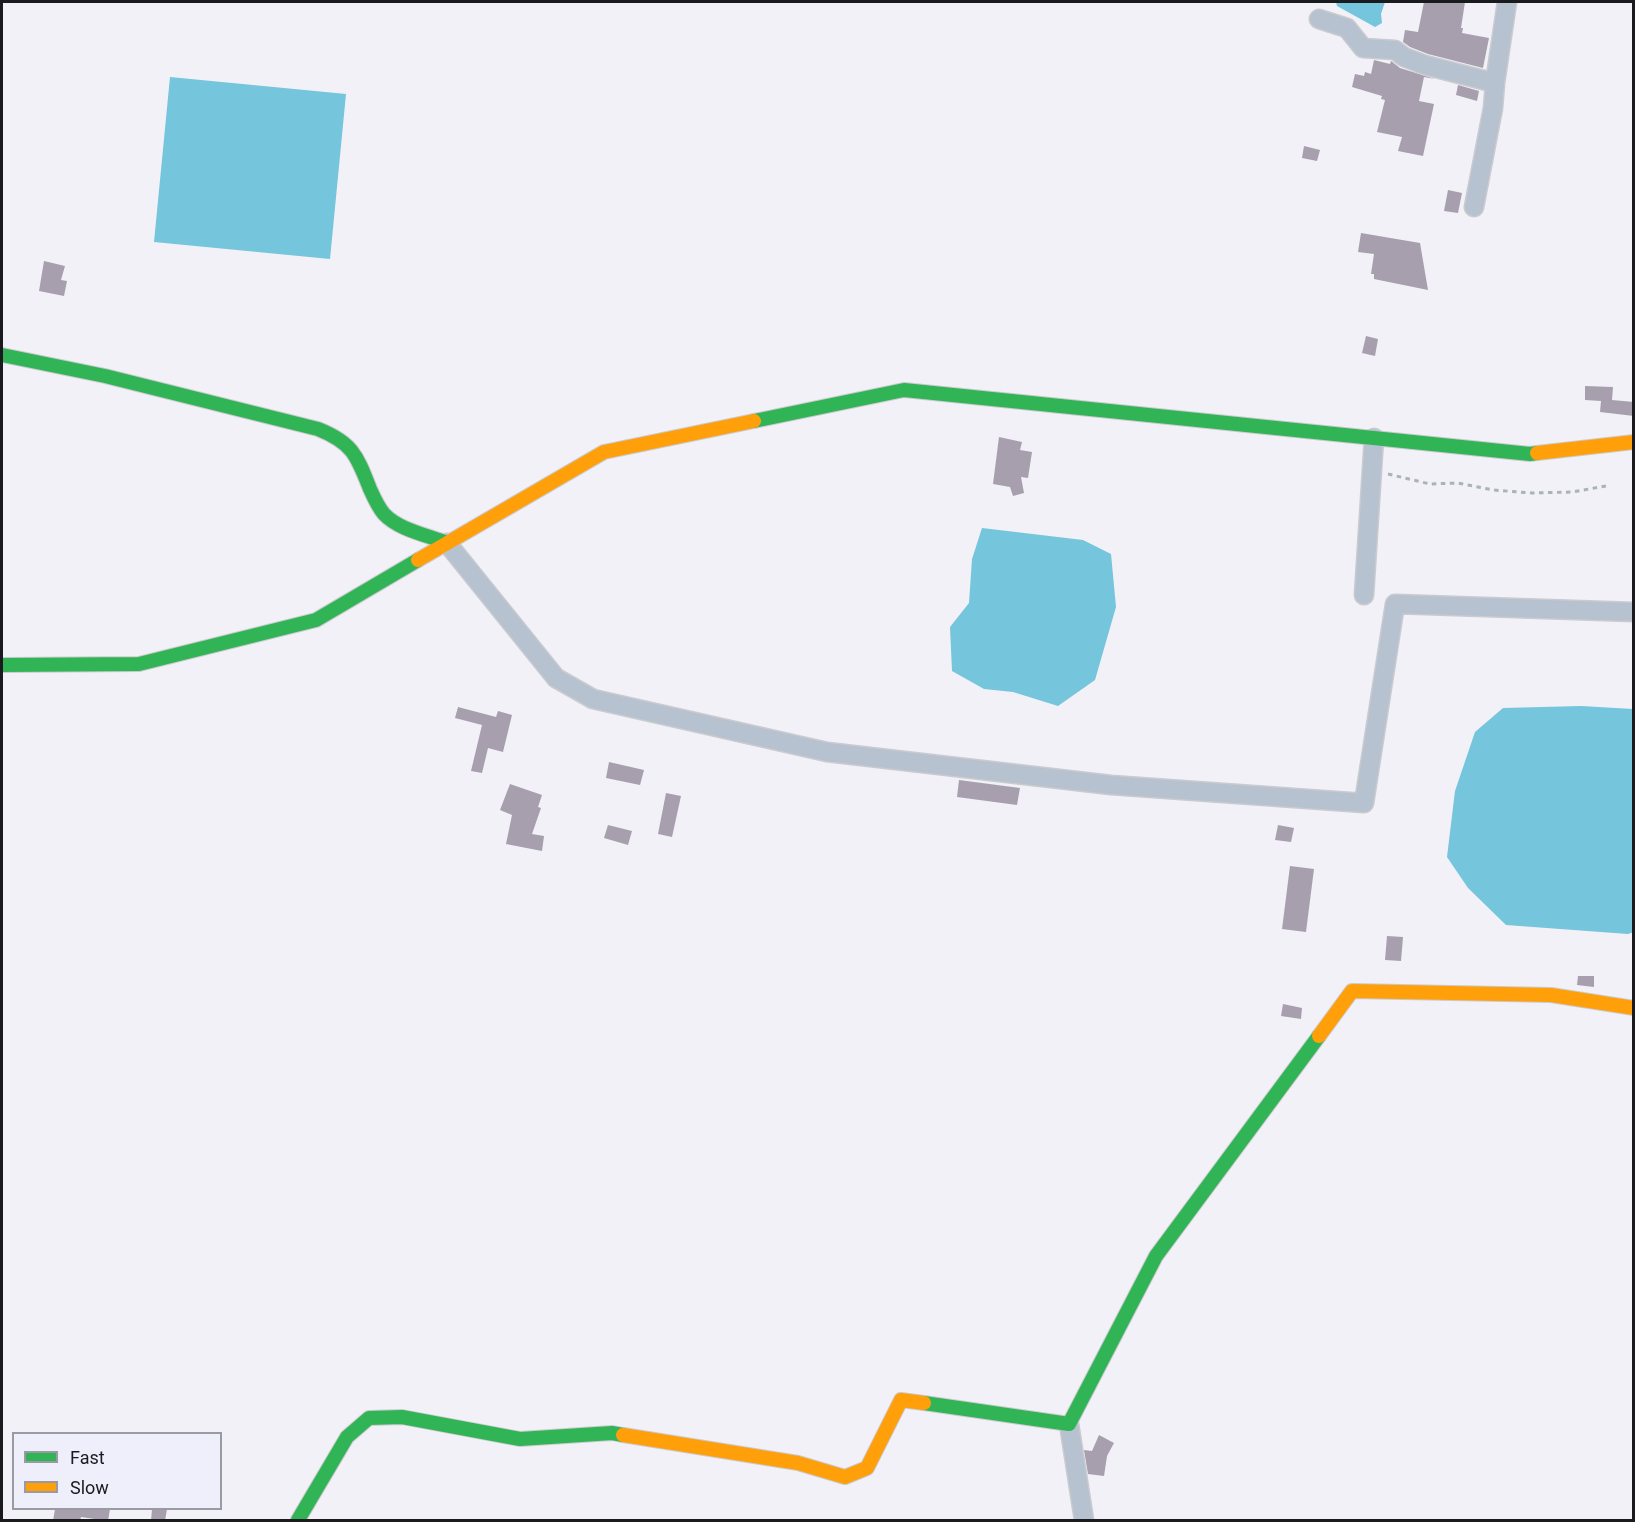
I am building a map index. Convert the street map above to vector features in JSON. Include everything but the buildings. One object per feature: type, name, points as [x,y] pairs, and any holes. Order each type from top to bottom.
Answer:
[{"type":"street","points":[[1474,207],[1493,108],[1507,2]]},
{"type":"street","points":[[1319,19],[1347,28],[1363,48],[1395,50],[1404,57],[1425,65],[1495,83]]},
{"type":"street","points":[[2,355],[116,379],[318,429],[336,436],[349,446],[383,513],[395,523],[447,543],[556,678],[593,699],[827,752],[1111,785],[1364,803],[1395,604],[1634,612]]},
{"type":"street","points":[[2,665],[139,664],[316,620],[604,452],[904,390],[1530,454],[1634,442]]},
{"type":"street","points":[[1364,596],[1374,438]]},
{"type":"street","points":[[1084,1521],[1070,1424],[1156,1256],[1353,991],[1551,995],[1634,1008]]},
{"type":"street","points":[[298,1521],[347,1437],[369,1418],[402,1417],[520,1439],[612,1433],[798,1463],[845,1477],[867,1468],[901,1400],[1070,1424]]},
{"type":"path","points":[[1372,472],[1401,476],[1430,484],[1458,483],[1493,490],[1532,493],[1572,492],[1606,486]]},
{"type":"water","points":[[1336,2],[1385,2],[1381,14],[1382,23],[1375,27],[1337,6]]},
{"type":"water","points":[[170,77],[346,94],[330,259],[154,242]]},
{"type":"water","points":[[982,528],[1083,540],[1111,554],[1116,607],[1095,680],[1058,706],[1013,692],[984,689],[952,671],[950,627],[969,603],[972,559]]},
{"type":"water","points":[[1581,706],[1633,709],[1634,932],[1628,934],[1506,925],[1468,888],[1447,857],[1455,791],[1475,732],[1503,708]]},
{"type":"traffic: fast","points":[[2,355],[105,376],[318,429],[330,434],[346,445],[357,459],[378,505],[390,520],[405,528],[447,543]]},
{"type":"traffic: fast","points":[[754,421],[904,390],[1537,453]]},
{"type":"traffic: fast","points":[[2,665],[139,664],[316,620],[418,560]]},
{"type":"traffic: fast","points":[[924,1403],[1069,1424],[1156,1256],[1319,1036]]},
{"type":"traffic: fast","points":[[298,1520],[347,1437],[369,1418],[402,1417],[520,1439],[612,1433],[623,1435]]},
{"type":"traffic: slow","points":[[418,560],[604,452],[754,421]]},
{"type":"traffic: slow","points":[[1537,453],[1634,442]]},
{"type":"traffic: slow","points":[[1319,1036],[1352,991],[1551,995],[1634,1008]]},
{"type":"traffic: slow","points":[[623,1435],[798,1463],[845,1477],[867,1468],[901,1400],[924,1403]]}]
